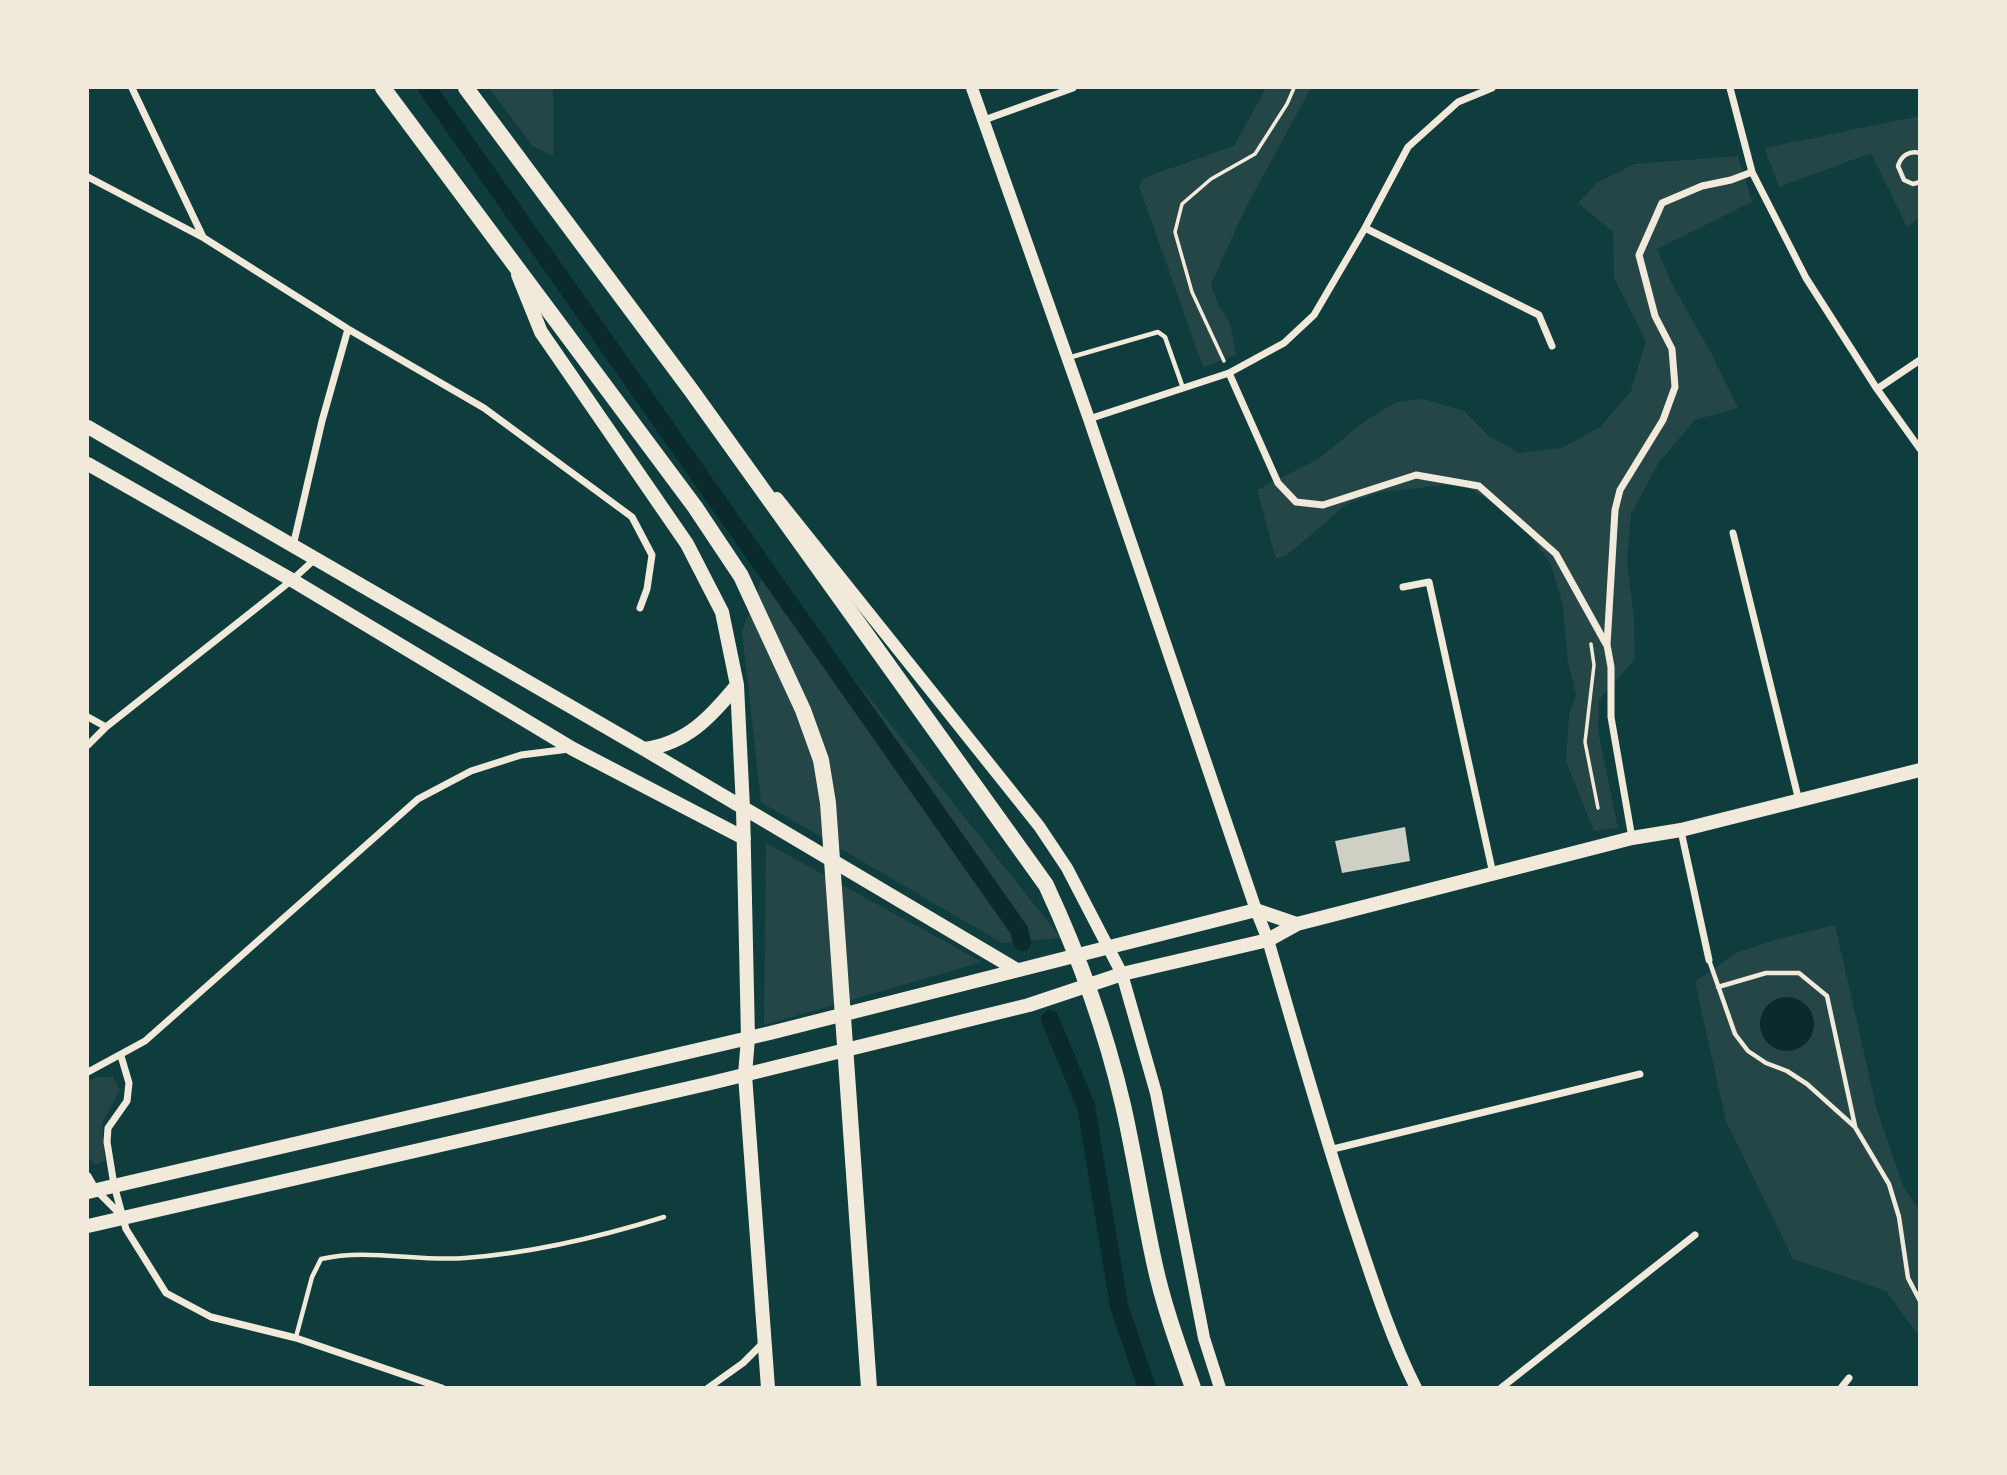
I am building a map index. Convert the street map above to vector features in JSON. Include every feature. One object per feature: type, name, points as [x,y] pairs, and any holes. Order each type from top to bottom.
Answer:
[{"type":"main road","points":[[383,88],[695,507],[741,576],[803,710],[821,760],[828,803],[845,1078],[869,1388]]},
{"type":"main road","points":[[466,88],[691,390],[1046,885],[1071,939],[1098,1010],[1123,1104],[1156,1269],[1193,1388]]},
{"type":"main road","points":[[515,268],[541,332],[687,544],[722,612],[737,685],[744,838],[748,1038],[744,1075],[768,1388]]},
{"type":"main road","points":[[88,427],[644,749],[1017,970]]},
{"type":"main road","points":[[88,464],[292,580],[573,749],[744,838]]},
{"type":"main road","points":[[644,749],[662,747],[692,733],[713,714],[737,685]]},
{"type":"main road","points":[[88,1226],[744,1075],[1048,1000],[1122,974],[1268,940],[1297,924],[1632,838],[1681,830],[1920,770]]},
{"type":"main road","points":[[92,1191],[748,1038],[1256,910],[1297,924]]},
{"type":"street","points":[[132,88],[204,238]]},
{"type":"street","points":[[972,88],[1268,940],[1329,1150],[1393,1338],[1416,1388]]},
{"type":"street","points":[[984,120],[1073,88]]},
{"type":"street","points":[[1089,419],[1229,373],[1284,343],[1314,315],[1408,147],[1458,102],[1492,88]]},
{"type":"street","points":[[1729,88],[1752,172],[1806,278],[1877,389],[1920,449]]},
{"type":"street","points":[[1632,838],[1611,718],[1611,667],[1607,645],[1615,510],[1620,490],[1663,420],[1675,387],[1672,349],[1655,316],[1639,256],[1662,203],[1702,186],[1752,172]]},
{"type":"street","points":[[88,177],[204,238],[348,329],[484,408],[632,517],[652,555],[647,589],[640,608]]},
{"type":"street","points":[[1365,228],[1539,315],[1552,346]]},
{"type":"street","points":[[293,545],[322,421],[348,329]]},
{"type":"street","points":[[1877,389],[1920,360]]},
{"type":"street","points":[[1229,373],[1278,483],[1296,502],[1323,505],[1416,475],[1479,486],[1556,554],[1607,645]]},
{"type":"street","points":[[691,390],[1039,826],[1067,868],[1122,974],[1156,1093],[1204,1338],[1220,1388]]},
{"type":"street","points":[[1732,533],[1799,801]]},
{"type":"street","points":[[88,745],[106,727],[315,559]]},
{"type":"street","points":[[1403,587],[1429,582],[1493,874]]},
{"type":"street","points":[[88,717],[106,727]]},
{"type":"street","points":[[88,1072],[121,1056],[156,1032],[418,799],[471,771],[521,755],[573,749]]},
{"type":"street","points":[[1681,830],[1709,960]]},
{"type":"street","points":[[121,1056],[129,1083],[127,1101],[108,1128],[107,1142],[114,1185],[126,1229],[166,1293],[211,1317],[296,1338],[442,1388]]},
{"type":"street","points":[[1329,1150],[1640,1074]]},
{"type":"street","points":[[88,1176],[92,1191],[124,1217]]},
{"type":"street","points":[[1501,1388],[1695,1235]]},
{"type":"street","points":[[708,1388],[743,1363],[764,1342]]},
{"type":"street","points":[[1841,1388],[1849,1378]]},
{"type":"lane","points":[[1919,153],[1906,154],[1898,166],[1904,180],[1913,184],[1920,183]]},
{"type":"lane","points":[[1068,358],[1158,332],[1166,337],[1183,388]]},
{"type":"lane","points":[[1709,960],[1729,1010],[1735,1034],[1748,1051],[1807,1084],[1855,1127],[1889,1184],[1904,1239],[1908,1278],[1920,1301]]},
{"type":"lane","points":[[1718,987],[1766,973],[1799,973],[1828,996],[1855,1127]]},
{"type":"lane","points":[[296,1338],[313,1277],[321,1259],[363,1256],[464,1259],[577,1242],[664,1217]]},
{"type":"path","points":[[1229,373],[1192,292],[1175,232],[1182,204],[1211,179],[1255,154],[1287,104],[1294,88]]},
{"type":"path","points":[[1591,643],[1594,665],[1584,741],[1598,808]]},
{"type":"shaded area","points":[[489,88],[553,88],[553,156],[533,146]]},
{"type":"shaded area","points":[[1266,88],[1311,88],[1245,209],[1211,285],[1217,302],[1230,323],[1236,355],[1203,367],[1139,186],[1143,178],[1234,146]]},
{"type":"shaded area","points":[[1919,116],[1919,218],[1907,227],[1871,153],[1779,187],[1765,148]]},
{"type":"shaded area","points":[[1738,156],[1752,202],[1657,249],[1672,284],[1738,408],[1695,420],[1659,462],[1631,514],[1627,561],[1634,619],[1635,659],[1599,700],[1598,731],[1618,828],[1594,831],[1566,761],[1569,716],[1576,695],[1568,661],[1563,606],[1550,562],[1518,520],[1462,483],[1381,492],[1347,504],[1287,555],[1276,559],[1257,490],[1318,459],[1365,421],[1397,402],[1423,399],[1464,411],[1489,436],[1519,453],[1562,448],[1600,427],[1631,391],[1646,341],[1614,278],[1613,232],[1578,203],[1598,182],[1635,164]]},
{"type":"shaded area","points":[[766,568],[1061,938],[1002,943],[761,802],[742,632]]},
{"type":"shaded area","points":[[766,843],[982,962],[764,1025]]},
{"type":"shaded area","points":[[1835,925],[1877,1110],[1903,1186],[1919,1210],[1919,1336],[1886,1291],[1793,1259],[1726,1121],[1695,982],[1736,953]]},
{"type":"shaded area","points":[[1787,997],[1806,1005],[1814,1024],[1806,1043],[1787,1051],[1768,1043],[1760,1024],[1768,1005]]},
{"type":"shaded area","points":[[98,1077],[113,1077],[120,1090],[102,1123],[105,1160],[96,1165],[88,1157],[88,1081]]},
{"type":"building","points":[[1405,827],[1410,861],[1342,873],[1335,841]]},
{"type":"waterway","points":[[427,88],[1019,930],[1022,942]]},
{"type":"waterway","points":[[1050,1019],[1086,1106],[1119,1306],[1147,1388]]}]
